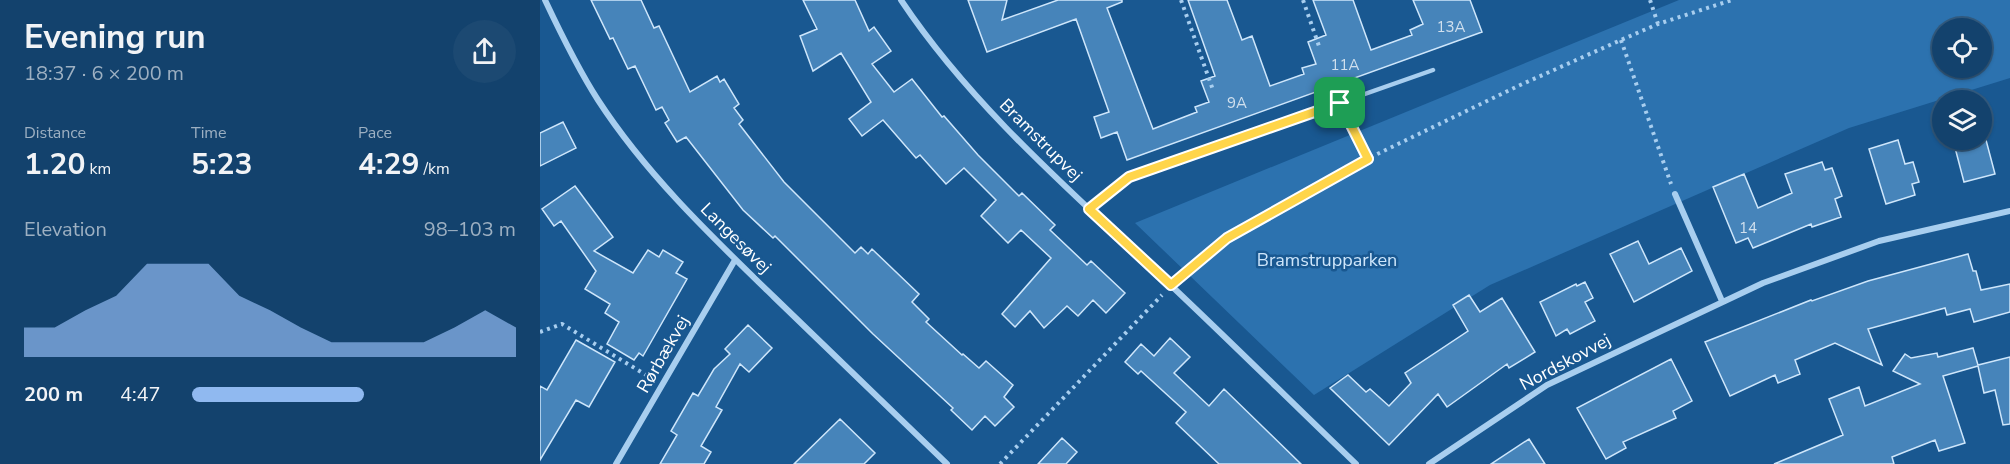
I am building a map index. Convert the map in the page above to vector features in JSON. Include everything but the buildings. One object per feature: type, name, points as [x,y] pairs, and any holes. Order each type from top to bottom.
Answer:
[{"type":"street","name":"Langesøvej","points":[[545,0],[579,68],[616,126],[669,191],[735,260],[947,464]]},
{"type":"street","name":"Bramstrupvej","points":[[901,0],[922,32],[976,95],[1089,209],[1356,464]]},
{"type":"street","points":[[1675,194],[1722,301]]},
{"type":"street","name":"Nordskovvej","points":[[1429,464],[1547,384],[1763,283],[1879,241],[2010,211]]},
{"type":"street","name":"Rørbækvej","points":[[616,464],[735,260]]},
{"type":"lane","points":[[1089,209],[1129,177],[1432,70]]},
{"type":"path","points":[[1181,0],[1213,90]]},
{"type":"path","points":[[1302,0],[1320,49]]},
{"type":"path","points":[[1650,0],[1658,24]]},
{"type":"path","points":[[999,464],[1171,285],[1227,238],[1368,159],[1518,86],[1658,24],[1732,0]]},
{"type":"path","points":[[1621,40],[1675,194]]},
{"type":"path","points":[[1340,103],[1368,159]]},
{"type":"path","points":[[540,332],[562,324],[662,384]]},
{"type":"green space","name":"Bramstrupparken","points":[[1679,0],[2010,0],[2010,78],[1971,90],[1932,90],[1932,102],[1849,128],[1490,285],[1314,395],[1135,223]]},
{"type":"route","points":[[1340,103],[1368,159],[1227,238],[1171,285],[1089,209],[1129,177],[1340,103]]}]
